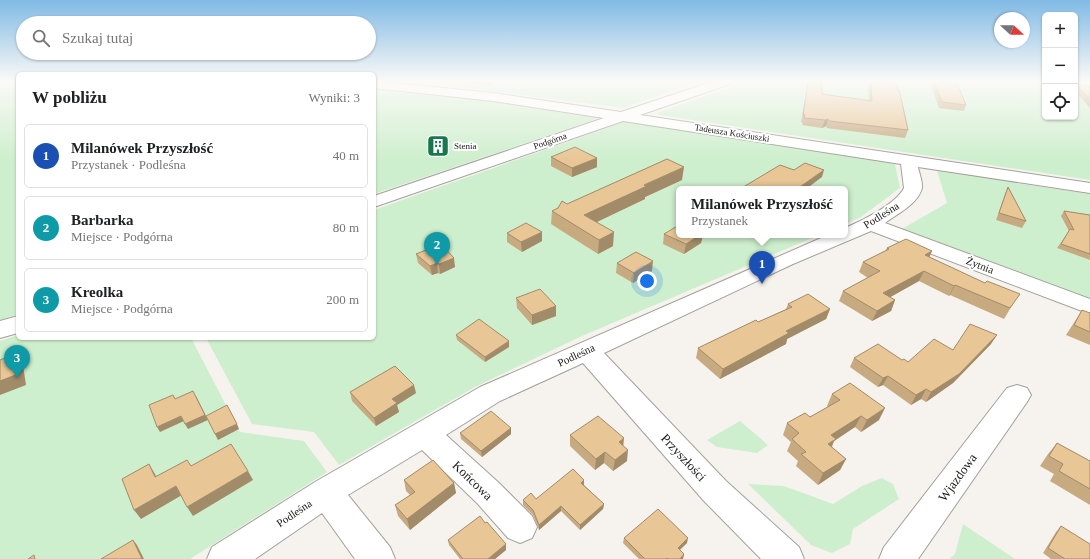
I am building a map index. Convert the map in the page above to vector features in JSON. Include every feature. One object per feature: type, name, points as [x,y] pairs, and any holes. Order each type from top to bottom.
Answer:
[{"type":"street","name":"Tadeusza Kościuszki","points":[[563,107],[1090,188]]},
{"type":"street","name":"Podgórna","points":[[376,201],[650,107]]},
{"type":"street","name":"Podleśna","points":[[848,234],[871,224],[904,201],[910,194],[913,188],[908,160]]},
{"type":"street","name":"Żytnia","points":[[871,224],[1090,307]]},
{"type":"street","name":"Podleśna","points":[[225,559],[326,492],[490,394],[838,238]]},
{"type":"street","points":[[0,330],[16,325]]},
{"type":"street","name":"Przyszłości","points":[[586,350],[715,491],[786,559]]},
{"type":"street","name":"Wjazdowa","points":[[897,559],[1017,395]]},
{"type":"street","name":"Końcowa","points":[[425,434],[488,493],[520,527]]},
{"type":"street","points":[[326,492],[377,559]]},
{"type":"green space","points":[[0,107],[16,107],[16,315],[0,321]]},
{"type":"green space","points":[[376,107],[528,107],[600,118],[376,193]]},
{"type":"green space","points":[[674,107],[1042,107],[1042,120],[1078,120],[1078,107],[1090,107],[1090,180],[659,115],[657,113]]},
{"type":"green space","points":[[627,121],[895,164],[900,188],[861,217],[848,223],[848,186],[676,186],[676,238],[812,238],[582,336],[475,387],[339,465],[314,432],[252,424],[207,340],[376,340],[376,209]]},
{"type":"green space","points":[[937,171],[1090,194],[1090,299],[900,230],[947,203]]},
{"type":"green space","points":[[16,336],[16,340],[192,340],[240,432],[304,441],[327,472],[190,559],[0,559],[0,341]]},
{"type":"green space","points":[[740,421],[768,445],[757,453],[717,447],[707,440]]},
{"type":"green space","points":[[882,478],[893,484],[899,499],[853,529],[850,544],[832,553],[811,545],[748,484],[784,486],[833,504],[862,486]]},
{"type":"green space","points":[[963,524],[1015,559],[949,559],[955,554]]},
{"type":"building","points":[[804,107],[903,107],[908,130],[829,121],[828,119],[804,118],[805,115],[803,115]]},
{"type":"building","points":[[575,147],[597,158],[572,168],[551,157]]},
{"type":"building","points":[[667,159],[684,167],[584,215],[614,232],[599,240],[552,211],[558,208],[562,201],[567,204]]},
{"type":"building","points":[[805,163],[824,170],[801,186],[745,186],[780,165],[794,170]]},
{"type":"building","points":[[1008,187],[1026,221],[999,213]]},
{"type":"building","points":[[1064,211],[1090,215],[1090,254],[1061,244],[1070,229],[1074,230]]},
{"type":"building","points":[[526,223],[542,232],[521,242],[507,233]]},
{"type":"building","points":[[676,227],[676,238],[695,238],[686,244],[664,234]]},
{"type":"building","points":[[906,239],[932,251],[925,255],[985,283],[987,281],[1020,294],[1010,308],[955,285],[954,286],[924,271],[883,293],[895,300],[877,311],[843,291],[880,271],[863,262]]},
{"type":"building","points":[[441,244],[454,258],[430,266],[416,254]]},
{"type":"building","points":[[636,252],[653,261],[634,273],[617,263]]},
{"type":"building","points":[[540,289],[556,306],[532,315],[516,298]]},
{"type":"building","points":[[808,294],[830,309],[786,331],[789,333],[723,369],[698,348],[756,320],[758,322],[792,307],[788,304]]},
{"type":"building","points":[[1082,310],[1090,313],[1090,332],[1074,325]]},
{"type":"building","points":[[479,319],[509,341],[485,357],[456,335]]},
{"type":"building","points":[[970,324],[997,335],[959,374],[931,392],[926,389],[916,395],[888,376],[883,378],[854,358],[878,344],[902,360],[904,359],[908,362],[934,339],[953,350]]},
{"type":"building","points":[[15,354],[18,374],[0,381],[0,360]]},
{"type":"building","points":[[395,366],[414,385],[392,399],[397,403],[374,418],[350,392]]},
{"type":"building","points":[[850,383],[885,408],[867,420],[861,416],[831,435],[836,439],[828,444],[846,459],[823,473],[801,454],[806,452],[792,439],[799,433],[787,423],[805,413],[810,417],[840,400],[832,394]]},
{"type":"building","points":[[193,391],[205,415],[185,424],[181,416],[157,427],[149,405],[173,395],[175,399]]},
{"type":"building","points":[[227,405],[237,424],[215,434],[206,416]]},
{"type":"building","points":[[491,411],[511,428],[481,451],[460,433]]},
{"type":"building","points":[[598,416],[624,438],[619,442],[628,450],[615,460],[605,452],[596,459],[570,435]]},
{"type":"building","points":[[1057,443],[1090,461],[1090,489],[1059,471],[1063,464],[1049,456]]},
{"type":"building","points":[[231,444],[248,471],[187,507],[176,486],[134,510],[122,479],[149,464],[155,477],[187,460],[191,466]]},
{"type":"building","points":[[433,460],[454,483],[407,519],[395,505],[415,492],[404,480]]},
{"type":"building","points":[[573,469],[584,480],[581,483],[604,504],[580,525],[561,506],[539,525],[533,510],[523,500],[531,493],[536,499]]},
{"type":"building","points":[[658,509],[688,538],[678,548],[684,554],[680,559],[645,559],[624,538]]},
{"type":"building","points":[[480,516],[506,544],[488,559],[463,559],[448,540]]},
{"type":"building","points":[[1061,526],[1090,544],[1090,559],[1065,559],[1048,548]]},
{"type":"building","points":[[133,540],[142,559],[101,559]]},
{"type":"building","points":[[34,555],[35,559],[28,559]]},
{"type":"place","name":"Stenia","points":[[438,146]]},
{"type":"place","name":"Barbarka","points":[[437,265]]},
{"type":"place","name":"Milanówek Przyszłość","points":[[762,284]]},
{"type":"place","name":"Kreolka","points":[[17,378]]}]
